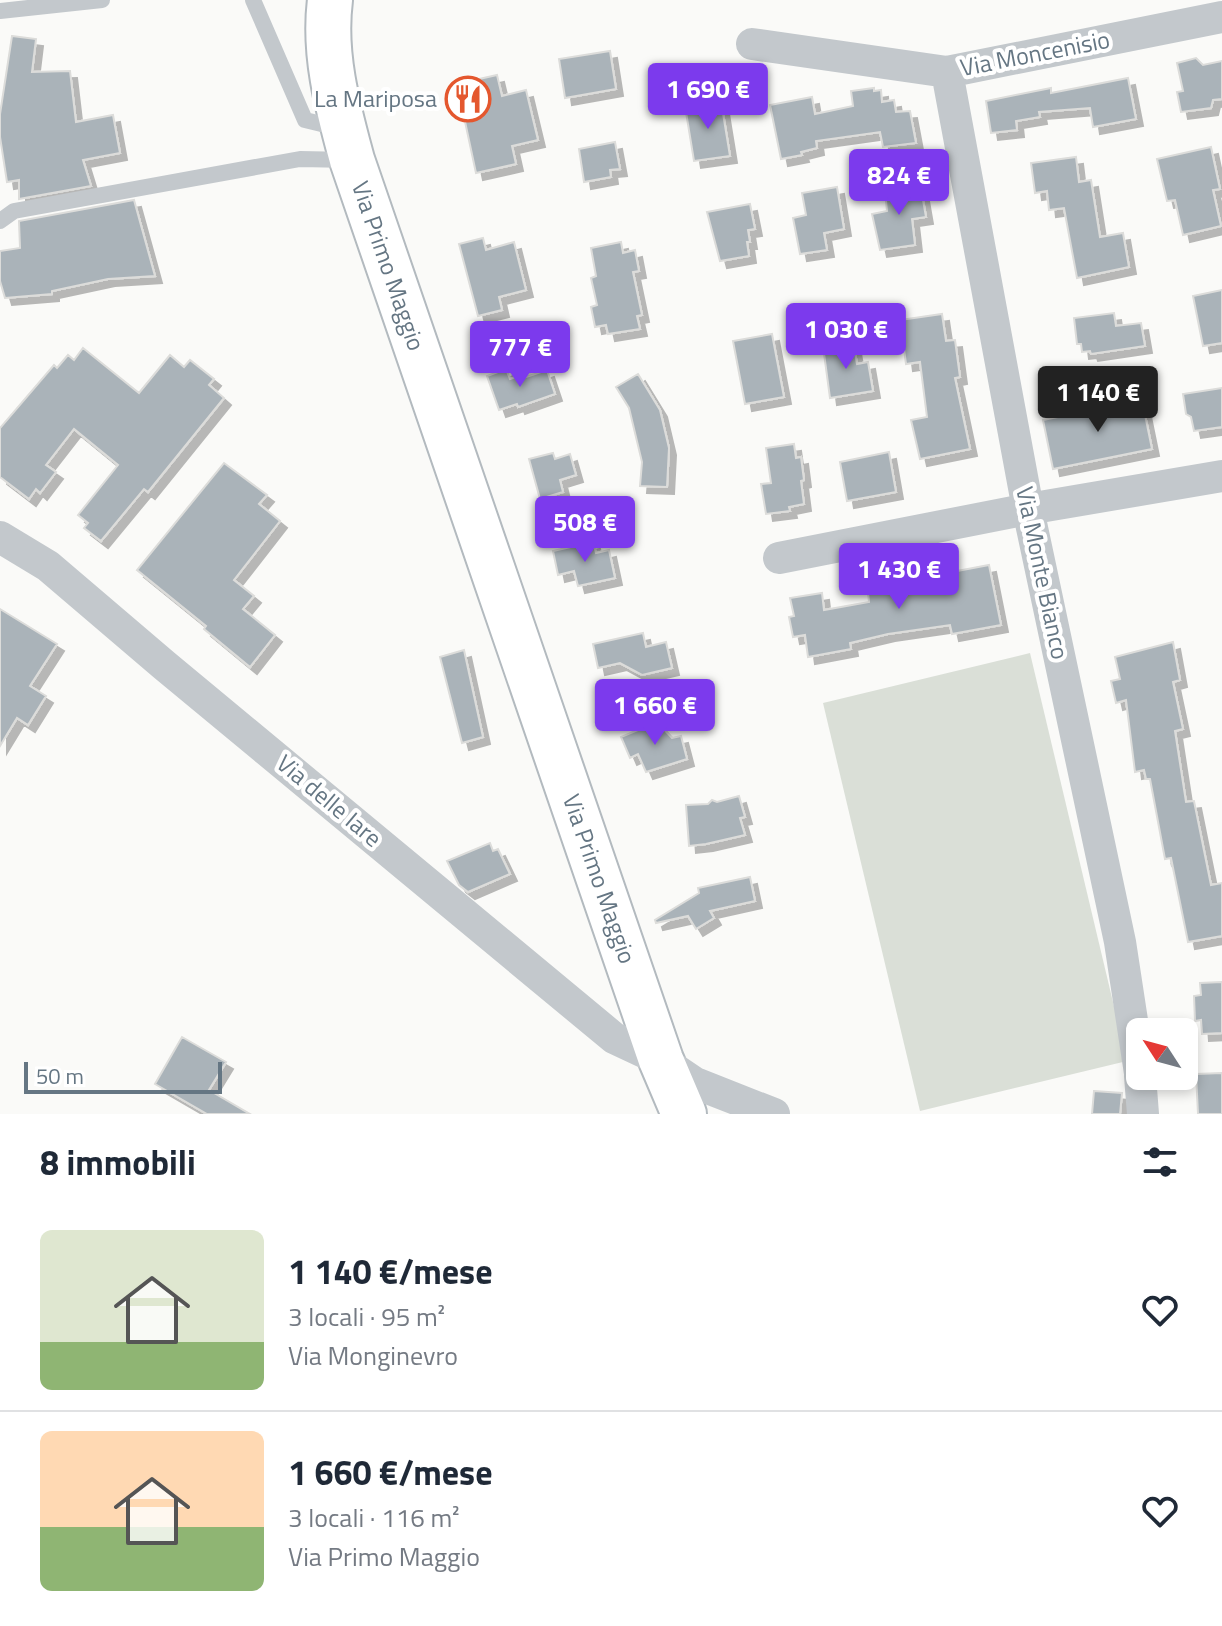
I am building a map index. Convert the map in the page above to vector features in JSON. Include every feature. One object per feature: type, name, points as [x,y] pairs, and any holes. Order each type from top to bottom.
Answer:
[{"type":"street","name":"Via Primo Maggio","points":[[330,0],[329,54],[334,94],[348,145],[661,1060],[684,1114]]},
{"type":"street","name":"Via Moncenisio","points":[[752,44],[947,72],[1222,17]]},
{"type":"street","name":"Via Monte Bianco","points":[[947,72],[1028,509],[1120,942],[1132,1018]]},
{"type":"street","points":[[779,558],[1028,509],[1222,476]]},
{"type":"street","name":"Via delle Iare","points":[[0,537],[48,566],[614,1038],[661,1060],[695,1083],[774,1114]]},
{"type":"street","name":"Via Monte Bianco","points":[[1141,1090],[1143,1114]]},
{"type":"lane","points":[[0,11],[102,0]]},
{"type":"lane","points":[[253,0],[305,120],[348,145]]},
{"type":"lane","points":[[0,221],[14,211],[300,159],[348,145]]},
{"type":"shaded area","points":[[1030,653],[1126,1061],[920,1111],[823,703]]},
{"type":"building","points":[[12,36],[36,39],[32,72],[70,71],[76,122],[113,115],[120,153],[83,160],[91,186],[19,199],[19,180],[7,182],[0,114]]},
{"type":"building","points":[[610,51],[616,89],[565,98],[559,59]]},
{"type":"building","points":[[1196,58],[1203,65],[1222,61],[1222,99],[1213,100],[1211,108],[1181,112],[1177,92],[1183,91],[1177,63]]},
{"type":"building","points":[[497,75],[502,96],[526,90],[538,140],[512,146],[516,164],[476,173],[457,84]]},
{"type":"building","points":[[1128,78],[1136,119],[1093,127],[1090,108],[1039,112],[1040,117],[1016,121],[1017,130],[991,133],[986,101],[1051,88],[1051,93]]},
{"type":"building","points":[[874,88],[874,91],[881,90],[882,102],[894,100],[896,112],[910,111],[916,143],[883,147],[880,132],[816,141],[817,148],[781,159],[770,105],[812,97],[815,114],[853,106],[851,91]]},
{"type":"building","points":[[721,101],[730,156],[694,161],[685,106]]},
{"type":"building","points":[[615,142],[620,169],[610,170],[611,177],[584,182],[579,149]]},
{"type":"building","points":[[1211,147],[1220,189],[1213,190],[1221,226],[1183,235],[1175,200],[1167,201],[1157,159]]},
{"type":"building","points":[[1076,157],[1079,182],[1091,180],[1100,237],[1123,233],[1129,267],[1077,278],[1064,208],[1049,210],[1047,191],[1035,193],[1031,163]]},
{"type":"building","points":[[920,183],[926,217],[912,219],[915,245],[880,250],[872,214],[887,211],[885,191]]},
{"type":"building","points":[[837,187],[844,229],[824,233],[827,250],[800,254],[793,218],[806,215],[802,193]]},
{"type":"building","points":[[134,200],[155,276],[108,279],[52,291],[52,294],[5,298],[0,281],[0,251],[20,248],[19,221]]},
{"type":"building","points":[[750,204],[755,229],[748,230],[749,256],[720,261],[707,212]]},
{"type":"building","points":[[483,238],[486,250],[514,242],[526,290],[499,297],[502,310],[478,316],[459,244]]},
{"type":"building","points":[[621,242],[623,253],[635,250],[639,271],[633,272],[642,315],[637,316],[640,329],[608,334],[606,325],[595,327],[591,307],[597,305],[591,278],[596,276],[591,248]]},
{"type":"building","points":[[1222,290],[1222,343],[1203,346],[1193,296]]},
{"type":"building","points":[[1114,313],[1116,326],[1141,323],[1145,346],[1091,354],[1090,351],[1082,352],[1081,344],[1077,344],[1074,318]]},
{"type":"building","points":[[942,314],[946,341],[955,340],[960,377],[955,378],[970,449],[920,459],[911,420],[927,417],[920,362],[906,364],[900,320]]},
{"type":"building","points":[[772,334],[784,397],[745,404],[733,341]]},
{"type":"building","points":[[853,341],[857,364],[868,362],[873,391],[830,398],[823,346]]},
{"type":"building","points":[[83,348],[139,393],[170,355],[184,367],[190,360],[214,379],[209,385],[224,398],[148,492],[144,489],[101,541],[84,528],[88,523],[78,515],[118,465],[74,429],[46,465],[56,472],[40,493],[36,489],[29,499],[0,477],[0,428],[54,365],[57,368],[68,355],[74,360]]},
{"type":"building","points":[[506,369],[510,379],[547,370],[555,394],[499,410],[487,376]]},
{"type":"building","points":[[638,374],[660,410],[669,448],[667,487],[640,486],[642,462],[629,408],[616,387]]},
{"type":"building","points":[[1222,388],[1222,427],[1194,431],[1191,417],[1186,414],[1183,394]]},
{"type":"building","points":[[1142,400],[1152,449],[1053,469],[1043,420]]},
{"type":"building","points":[[794,444],[796,458],[801,457],[804,504],[789,507],[790,511],[766,514],[761,484],[771,483],[766,448]]},
{"type":"building","points":[[889,452],[896,492],[847,501],[840,462]]},
{"type":"building","points":[[553,453],[555,459],[570,454],[576,475],[560,480],[563,492],[540,499],[529,459]]},
{"type":"building","points":[[224,463],[267,495],[259,504],[280,521],[234,580],[254,596],[243,609],[275,635],[250,667],[204,629],[206,626],[137,570]]},
{"type":"building","points":[[593,542],[596,553],[609,550],[615,578],[578,586],[574,571],[558,575],[553,551]]},
{"type":"building","points":[[989,565],[1001,625],[952,634],[950,625],[888,634],[850,643],[851,649],[808,657],[805,635],[793,637],[789,617],[794,616],[790,598],[822,593],[824,610],[869,602],[868,593],[889,590],[888,587],[937,579],[936,575]]},
{"type":"building","points":[[0,609],[57,644],[30,686],[46,696],[28,725],[17,718],[0,746]]},
{"type":"building","points":[[643,633],[646,647],[666,642],[672,668],[642,675],[620,663],[598,668],[593,644]]},
{"type":"building","points":[[1173,642],[1180,680],[1173,682],[1183,729],[1175,731],[1186,802],[1194,801],[1211,885],[1222,883],[1222,936],[1188,942],[1171,858],[1165,859],[1150,779],[1146,779],[1144,770],[1135,772],[1126,700],[1116,703],[1111,681],[1120,679],[1115,657]]},
{"type":"building","points":[[464,650],[483,737],[462,743],[440,657]]},
{"type":"building","points":[[657,722],[672,738],[681,736],[687,759],[646,772],[638,754],[630,758],[621,737]]},
{"type":"building","points":[[739,796],[745,817],[740,818],[745,835],[689,846],[686,805],[708,804],[712,800],[717,802]]},
{"type":"building","points":[[490,843],[493,851],[498,849],[510,874],[468,892],[459,885],[447,861]]},
{"type":"building","points":[[750,877],[755,901],[710,911],[714,918],[696,929],[688,916],[656,923],[655,920],[699,893],[698,888]]},
{"type":"building","points":[[1222,982],[1222,1033],[1202,1034],[1201,1020],[1195,1018],[1194,996],[1201,995],[1200,983]]},
{"type":"building","points":[[182,1037],[226,1062],[209,1090],[250,1114],[207,1114],[155,1084]]},
{"type":"building","points":[[1222,1073],[1222,1114],[1198,1114],[1198,1074]]},
{"type":"building","points":[[1094,1091],[1122,1093],[1120,1114],[1092,1114]]},
{"type":"place","name":"La Mariposa","points":[[468,99]]}]
